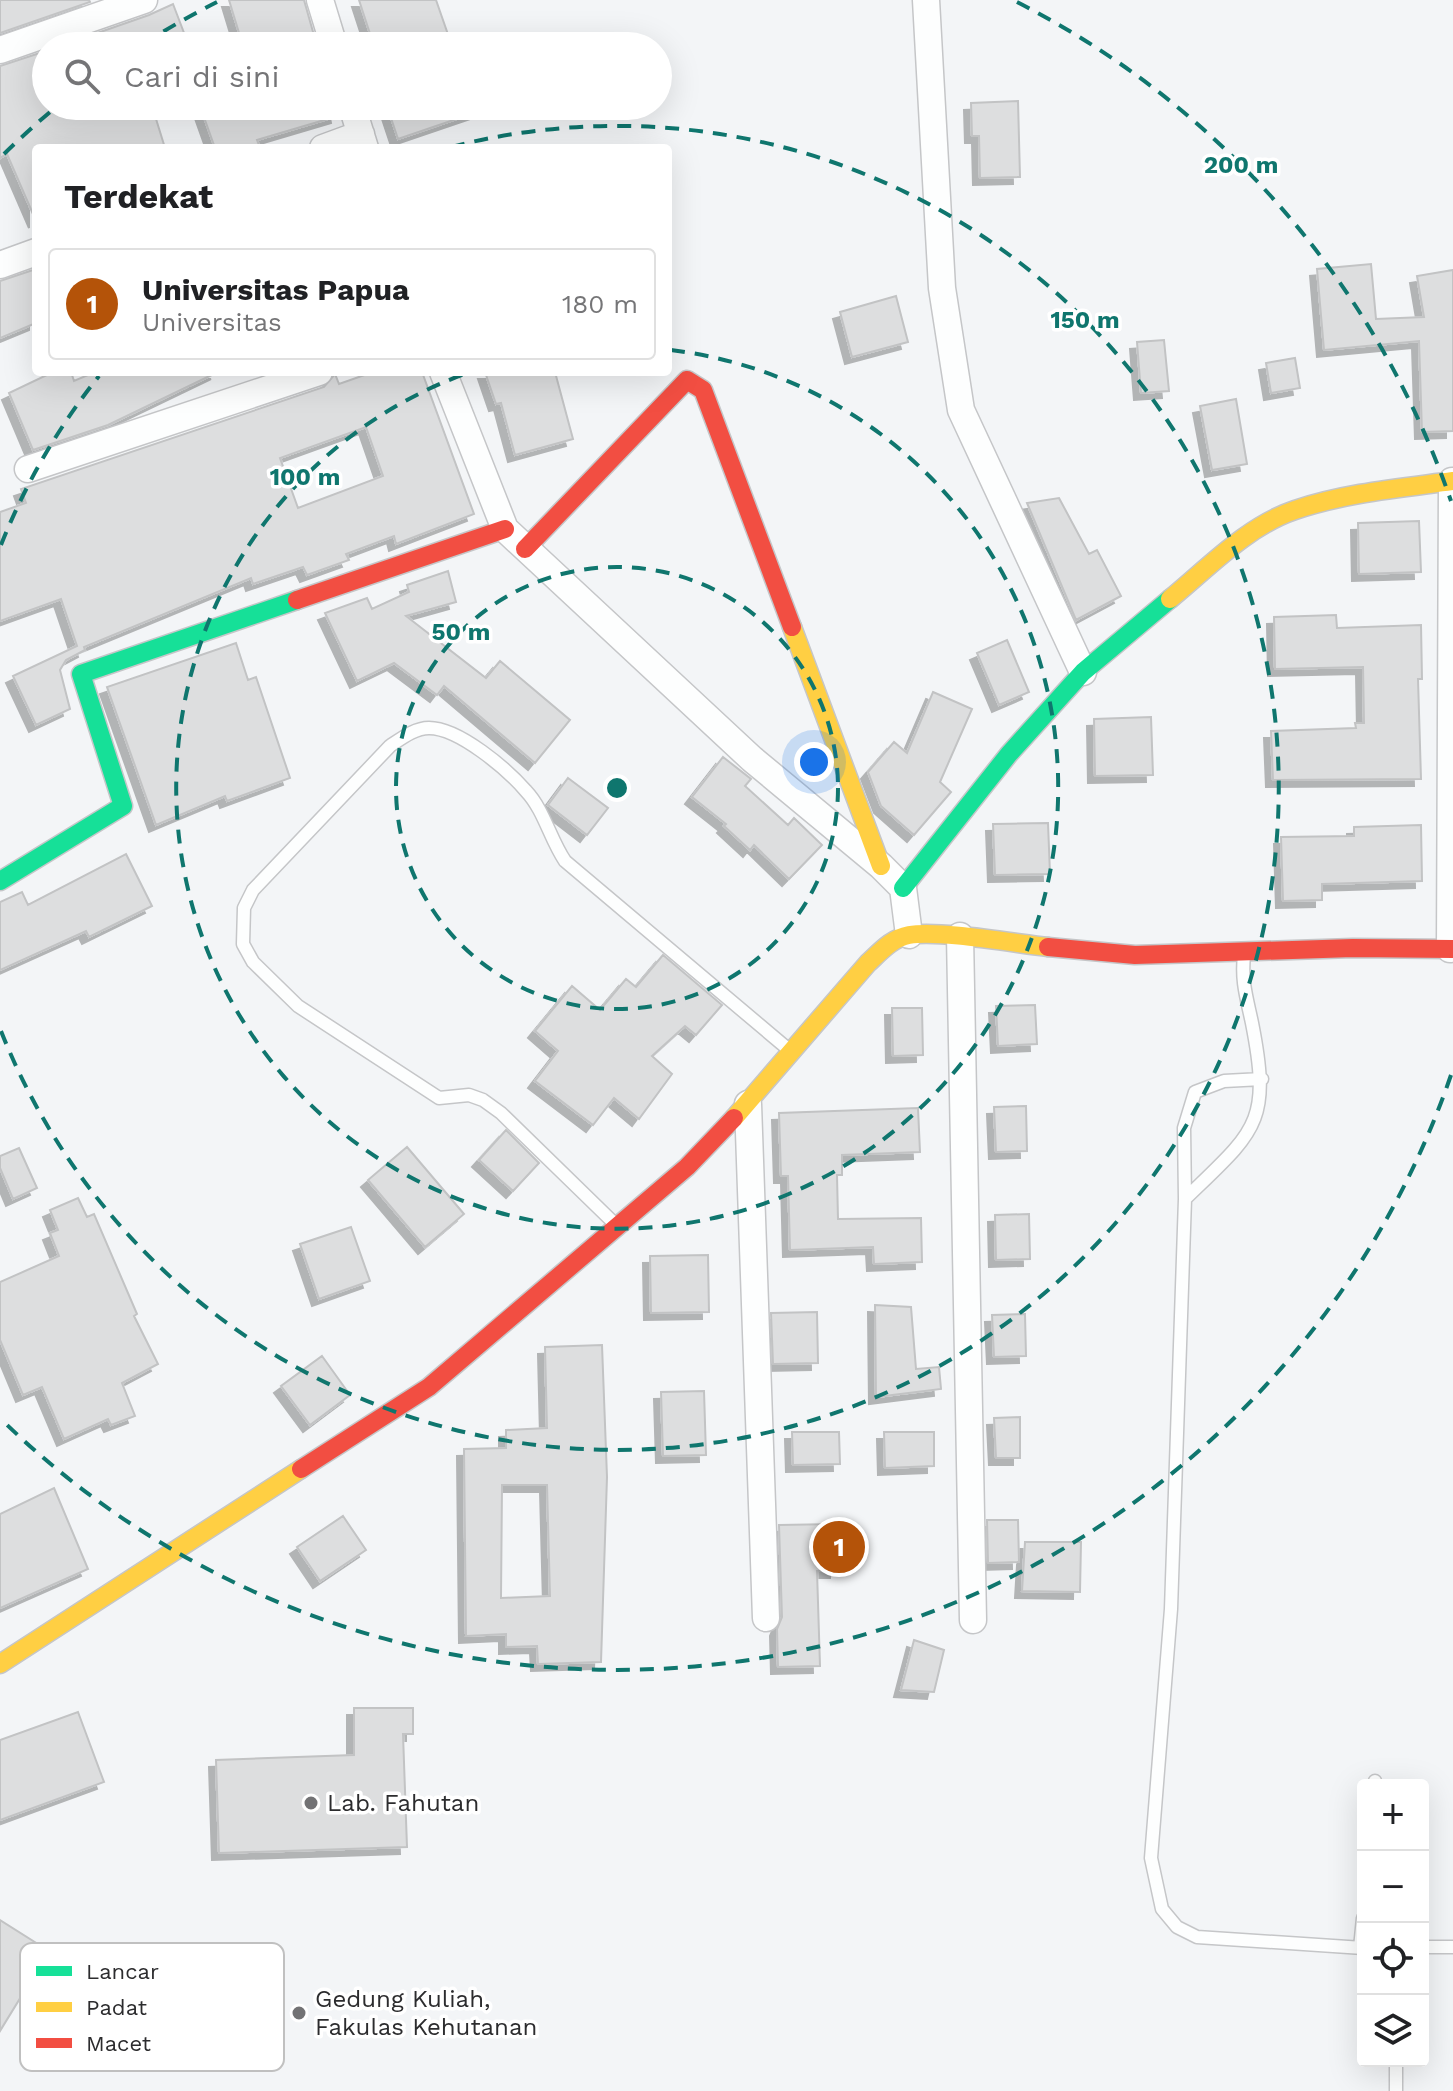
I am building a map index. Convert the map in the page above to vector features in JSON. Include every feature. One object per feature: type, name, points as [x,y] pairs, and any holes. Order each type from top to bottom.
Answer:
[{"type":"street","points":[[52,32],[144,0]]},
{"type":"street","points":[[320,0],[330,32]]},
{"type":"street","points":[[926,0],[942,288],[961,410],[1083,672]]},
{"type":"street","points":[[0,50],[32,39]]},
{"type":"street","points":[[356,120],[363,141]]},
{"type":"street","points":[[0,265],[32,253]]},
{"type":"street","points":[[28,469],[307,376]]},
{"type":"street","points":[[445,376],[505,529],[752,759],[881,866],[903,888],[909,935]]},
{"type":"street","points":[[525,549],[687,380],[697,383],[709,404],[881,866]]},
{"type":"street","points":[[0,1664],[429,1387],[687,1167],[748,1104],[868,963],[893,941],[909,935],[960,936],[1135,955],[1452,949],[1452,481],[1362,494],[1293,510],[1244,537],[1083,672],[1009,754],[903,888]]},
{"type":"street","points":[[0,881],[123,806],[81,674],[505,529]]},
{"type":"street","points":[[960,936],[973,1620]]},
{"type":"street","points":[[748,1104],[766,1618]]},
{"type":"lane","points":[[618,1227],[501,1113],[469,1095],[439,1098],[298,1006],[253,962],[243,944],[244,908],[253,890],[390,746],[410,733],[428,728],[466,740],[527,792],[549,838],[565,861],[792,1052]]},
{"type":"lane","points":[[1185,1199],[1232,1153],[1253,1126],[1261,1104],[1262,1079],[1243,989],[1244,953]]},
{"type":"lane","points":[[1262,1079],[1224,1081],[1195,1092],[1184,1128],[1185,1199],[1171,1609],[1151,1858],[1162,1909],[1177,1927],[1197,1937],[1357,1948]]},
{"type":"lane","points":[[1429,1947],[1453,1947]]},
{"type":"lane","points":[[1396,2067],[1396,2091]]},
{"type":"building","points":[[0,0],[89,0],[90,2],[0,33]]},
{"type":"building","points":[[229,0],[304,0],[313,32],[239,32]]},
{"type":"building","points":[[359,0],[436,0],[447,32],[369,32]]},
{"type":"building","points":[[173,4],[184,32],[100,32]]},
{"type":"building","points":[[32,56],[32,120],[156,120],[164,144],[32,144],[32,212],[7,154],[0,158],[0,66]]},
{"type":"building","points":[[1018,101],[1020,177],[980,178],[979,136],[972,136],[971,103]]},
{"type":"building","points":[[205,120],[324,120],[257,140],[258,144],[214,144]]},
{"type":"building","points":[[392,120],[454,120],[398,139]]},
{"type":"building","points":[[1371,264],[1376,319],[1424,317],[1417,276],[1453,270],[1453,431],[1422,432],[1419,341],[1324,350],[1317,269]]},
{"type":"building","points":[[32,270],[32,325],[0,338],[0,281]]},
{"type":"building","points":[[896,296],[908,342],[852,357],[840,312]]},
{"type":"building","points":[[1164,340],[1169,391],[1141,393],[1137,342]]},
{"type":"building","points":[[1295,358],[1300,388],[1271,393],[1266,363]]},
{"type":"building","points":[[45,376],[72,376],[74,381],[86,376],[210,376],[108,425],[33,450],[9,393]]},
{"type":"building","points":[[336,376],[339,384],[362,376],[423,376],[474,514],[396,544],[394,536],[346,554],[349,560],[307,575],[303,567],[253,584],[251,578],[84,647],[85,650],[66,660],[60,670],[70,709],[36,725],[13,676],[77,646],[61,599],[0,621],[0,512],[26,503],[21,489],[324,387]],"holes":[[[366,427],[383,476],[298,508],[280,458]]]},
{"type":"building","points":[[486,376],[556,376],[573,439],[515,455],[501,403],[496,404]]},
{"type":"building","points":[[1236,399],[1247,464],[1212,470],[1200,406]]},
{"type":"building","points":[[1059,498],[1089,554],[1097,550],[1121,596],[1076,620],[1027,503]]},
{"type":"building","points":[[1419,521],[1421,572],[1359,574],[1358,523]]},
{"type":"building","points":[[448,571],[456,602],[406,616],[486,678],[500,661],[570,720],[535,763],[444,686],[437,695],[394,663],[357,681],[325,613],[367,598],[372,609],[409,592],[407,585]]},
{"type":"building","points":[[1336,615],[1337,628],[1421,625],[1422,679],[1418,679],[1421,779],[1273,780],[1271,731],[1356,728],[1355,723],[1364,723],[1363,667],[1275,669],[1274,617]]},
{"type":"building","points":[[1007,640],[1029,692],[999,705],[977,653]]},
{"type":"building","points":[[236,643],[248,680],[256,677],[290,778],[227,801],[225,796],[156,825],[107,687]]},
{"type":"building","points":[[933,692],[972,709],[940,782],[951,792],[914,835],[881,806],[868,772],[894,742],[907,753]]},
{"type":"building","points":[[1151,717],[1153,775],[1095,776],[1094,719]]},
{"type":"building","points":[[723,757],[751,779],[745,786],[788,825],[794,818],[822,845],[789,879],[754,845],[750,850],[724,826],[726,824],[692,797]]},
{"type":"building","points":[[568,778],[608,808],[587,835],[548,805]]},
{"type":"building","points":[[1048,823],[1050,874],[995,875],[993,824]]},
{"type":"building","points":[[1421,825],[1422,881],[1322,884],[1322,900],[1283,901],[1281,837],[1354,836],[1354,827]]},
{"type":"building","points":[[126,854],[152,906],[89,937],[86,931],[0,970],[0,902],[22,892],[28,905]]},
{"type":"building","points":[[663,955],[722,1005],[696,1035],[685,1026],[652,1056],[672,1074],[639,1119],[614,1098],[593,1125],[535,1081],[558,1051],[535,1031],[572,986],[600,1010],[626,979],[636,987]]},
{"type":"building","points":[[1035,1005],[1037,1044],[998,1046],[996,1006]]},
{"type":"building","points":[[892,1008],[922,1008],[923,1055],[893,1056]]},
{"type":"building","points":[[1026,1106],[1027,1151],[996,1152],[994,1107]]},
{"type":"building","points":[[918,1108],[920,1152],[842,1155],[842,1175],[837,1175],[838,1219],[921,1218],[922,1262],[874,1264],[873,1247],[790,1250],[788,1176],[781,1176],[779,1113]]},
{"type":"building","points":[[506,1130],[539,1163],[513,1191],[479,1160]]},
{"type":"building","points":[[407,1147],[464,1214],[425,1247],[368,1180]]},
{"type":"building","points":[[19,1148],[37,1188],[13,1199],[0,1168],[0,1156]]},
{"type":"building","points":[[78,1198],[87,1217],[94,1214],[137,1314],[134,1316],[158,1364],[122,1383],[135,1416],[111,1425],[108,1419],[64,1439],[42,1387],[23,1395],[0,1340],[0,1282],[59,1256],[50,1233],[58,1230],[50,1210]]},
{"type":"building","points":[[1029,1214],[1030,1259],[996,1260],[995,1215]]},
{"type":"building","points":[[351,1227],[370,1281],[319,1299],[300,1244]]},
{"type":"building","points":[[708,1255],[709,1312],[651,1313],[650,1256]]},
{"type":"building","points":[[875,1305],[911,1307],[916,1369],[939,1367],[941,1389],[876,1397]]},
{"type":"building","points":[[817,1312],[818,1363],[773,1364],[771,1313]]},
{"type":"building","points":[[1025,1314],[1026,1356],[994,1357],[992,1315]]},
{"type":"building","points":[[602,1345],[607,1477],[601,1662],[538,1664],[537,1646],[506,1647],[506,1634],[466,1636],[464,1449],[506,1448],[506,1430],[547,1428],[545,1347]],"holes":[[[502,1485],[547,1485],[550,1596],[501,1598]]]},
{"type":"building","points":[[322,1356],[350,1395],[310,1425],[281,1386]]},
{"type":"building","points":[[704,1391],[706,1455],[663,1456],[661,1392]]},
{"type":"building","points":[[1020,1417],[1020,1458],[996,1458],[994,1418]]},
{"type":"building","points":[[792,1432],[839,1432],[840,1464],[793,1465]]},
{"type":"building","points":[[884,1432],[934,1432],[934,1466],[885,1468]]},
{"type":"building","points":[[54,1488],[88,1569],[0,1608],[0,1514]]},
{"type":"building","points":[[343,1516],[366,1550],[320,1581],[297,1547]]},
{"type":"building","points":[[987,1520],[1018,1520],[1019,1562],[988,1563]]},
{"type":"building","points":[[836,1524],[837,1571],[817,1571],[820,1666],[778,1667],[777,1629],[782,1617],[779,1525]]},
{"type":"building","points":[[1025,1542],[1081,1542],[1080,1592],[1022,1591]]},
{"type":"building","points":[[914,1640],[944,1650],[934,1692],[901,1690]]},
{"type":"building","name":"Lab. Fahutan","points":[[354,1708],[413,1708],[413,1734],[403,1734],[407,1847],[219,1853],[216,1760],[354,1755]]},
{"type":"building","points":[[78,1712],[104,1782],[0,1820],[0,1740]]},
{"type":"building","points":[[0,1920],[36,1943],[20,1943],[20,1998],[0,2031]]},
{"type":"traffic: fast","points":[[903,888],[1009,754],[1083,672],[1170,599]]},
{"type":"traffic: fast","points":[[0,881],[123,806],[81,674],[297,600]]},
{"type":"traffic: slow","points":[[1170,599],[1244,537],[1277,517],[1353,495],[1453,481]]},
{"type":"traffic: slow","points":[[792,627],[881,866]]},
{"type":"traffic: slow","points":[[734,1118],[868,963],[897,939],[909,935],[939,934],[1048,947]]},
{"type":"traffic: slow","points":[[0,1664],[301,1469]]},
{"type":"traffic: jam","points":[[525,549],[687,380],[703,390],[792,627]]},
{"type":"traffic: jam","points":[[297,600],[505,529]]},
{"type":"traffic: jam","points":[[1048,947],[1135,955],[1353,948],[1453,949]]},
{"type":"traffic: jam","points":[[301,1469],[429,1387],[687,1167],[734,1118]]},
{"type":"place","name":"Universitas Papua","points":[[839,1547]]},
{"type":"place","name":"Lab. Fahutan","points":[[311,1803]]},
{"type":"place","name":"Gedung Kuliah, Fakulas Kehutanan","points":[[299,2013]]}]
